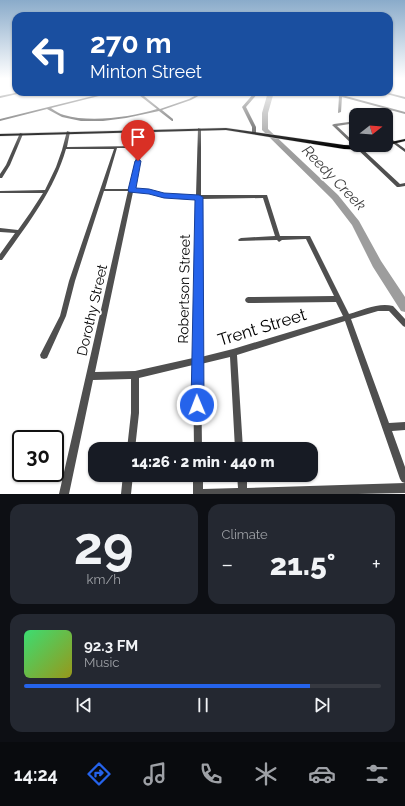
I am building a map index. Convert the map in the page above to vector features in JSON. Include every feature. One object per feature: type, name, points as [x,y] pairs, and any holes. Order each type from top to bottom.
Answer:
[{"type":"main road","points":[[0,134],[226,128],[349,147]]},
{"type":"main road","points":[[394,142],[405,140]]},
{"type":"street","points":[[0,120],[75,102]]},
{"type":"street","points":[[150,102],[172,120]]},
{"type":"street","points":[[49,109],[62,116],[83,119],[130,117],[160,110],[183,102]]},
{"type":"street","points":[[249,102],[244,108],[257,133]]},
{"type":"street","points":[[339,112],[340,102]]},
{"type":"street","points":[[364,102],[405,113]]},
{"type":"street","points":[[349,122],[334,125],[349,139]]},
{"type":"street","name":"Robertson Street","points":[[198,442],[199,129]]},
{"type":"street","name":"Dorothy Street","points":[[64,494],[144,131]]},
{"type":"street","points":[[0,258],[40,205],[62,160],[68,132]]},
{"type":"street","points":[[0,177],[8,165],[21,134]]},
{"type":"street","points":[[394,142],[405,151]]},
{"type":"street","points":[[44,355],[63,316],[72,281],[116,147]]},
{"type":"street","points":[[65,148],[141,147]]},
{"type":"street","points":[[362,152],[399,186],[405,184]]},
{"type":"street","points":[[102,190],[131,190],[149,192],[164,196],[265,196],[279,240]]},
{"type":"street","points":[[0,192],[46,191]]},
{"type":"street","points":[[0,230],[20,232]]},
{"type":"street","points":[[241,240],[279,240],[308,237],[347,317],[405,479]]},
{"type":"street","points":[[248,300],[339,299]]},
{"type":"street","name":"Trent Street","points":[[90,376],[135,375],[233,353],[378,308],[387,307],[394,310],[405,324]]},
{"type":"street","points":[[233,353],[239,442]]},
{"type":"street","points":[[132,442],[135,413],[135,375]]},
{"type":"street","points":[[386,427],[405,426]]},
{"type":"street","points":[[126,494],[127,482]]},
{"type":"street","points":[[198,482],[198,494],[405,488]]},
{"type":"street","points":[[242,482],[243,493]]},
{"type":"waterway","name":"Reedy Creek","points":[[268,102],[265,113],[265,130],[335,197],[356,223],[377,264],[405,307]]},
{"type":"route","points":[[138,161],[131,190],[149,192],[164,196],[199,197],[197,405]]}]
